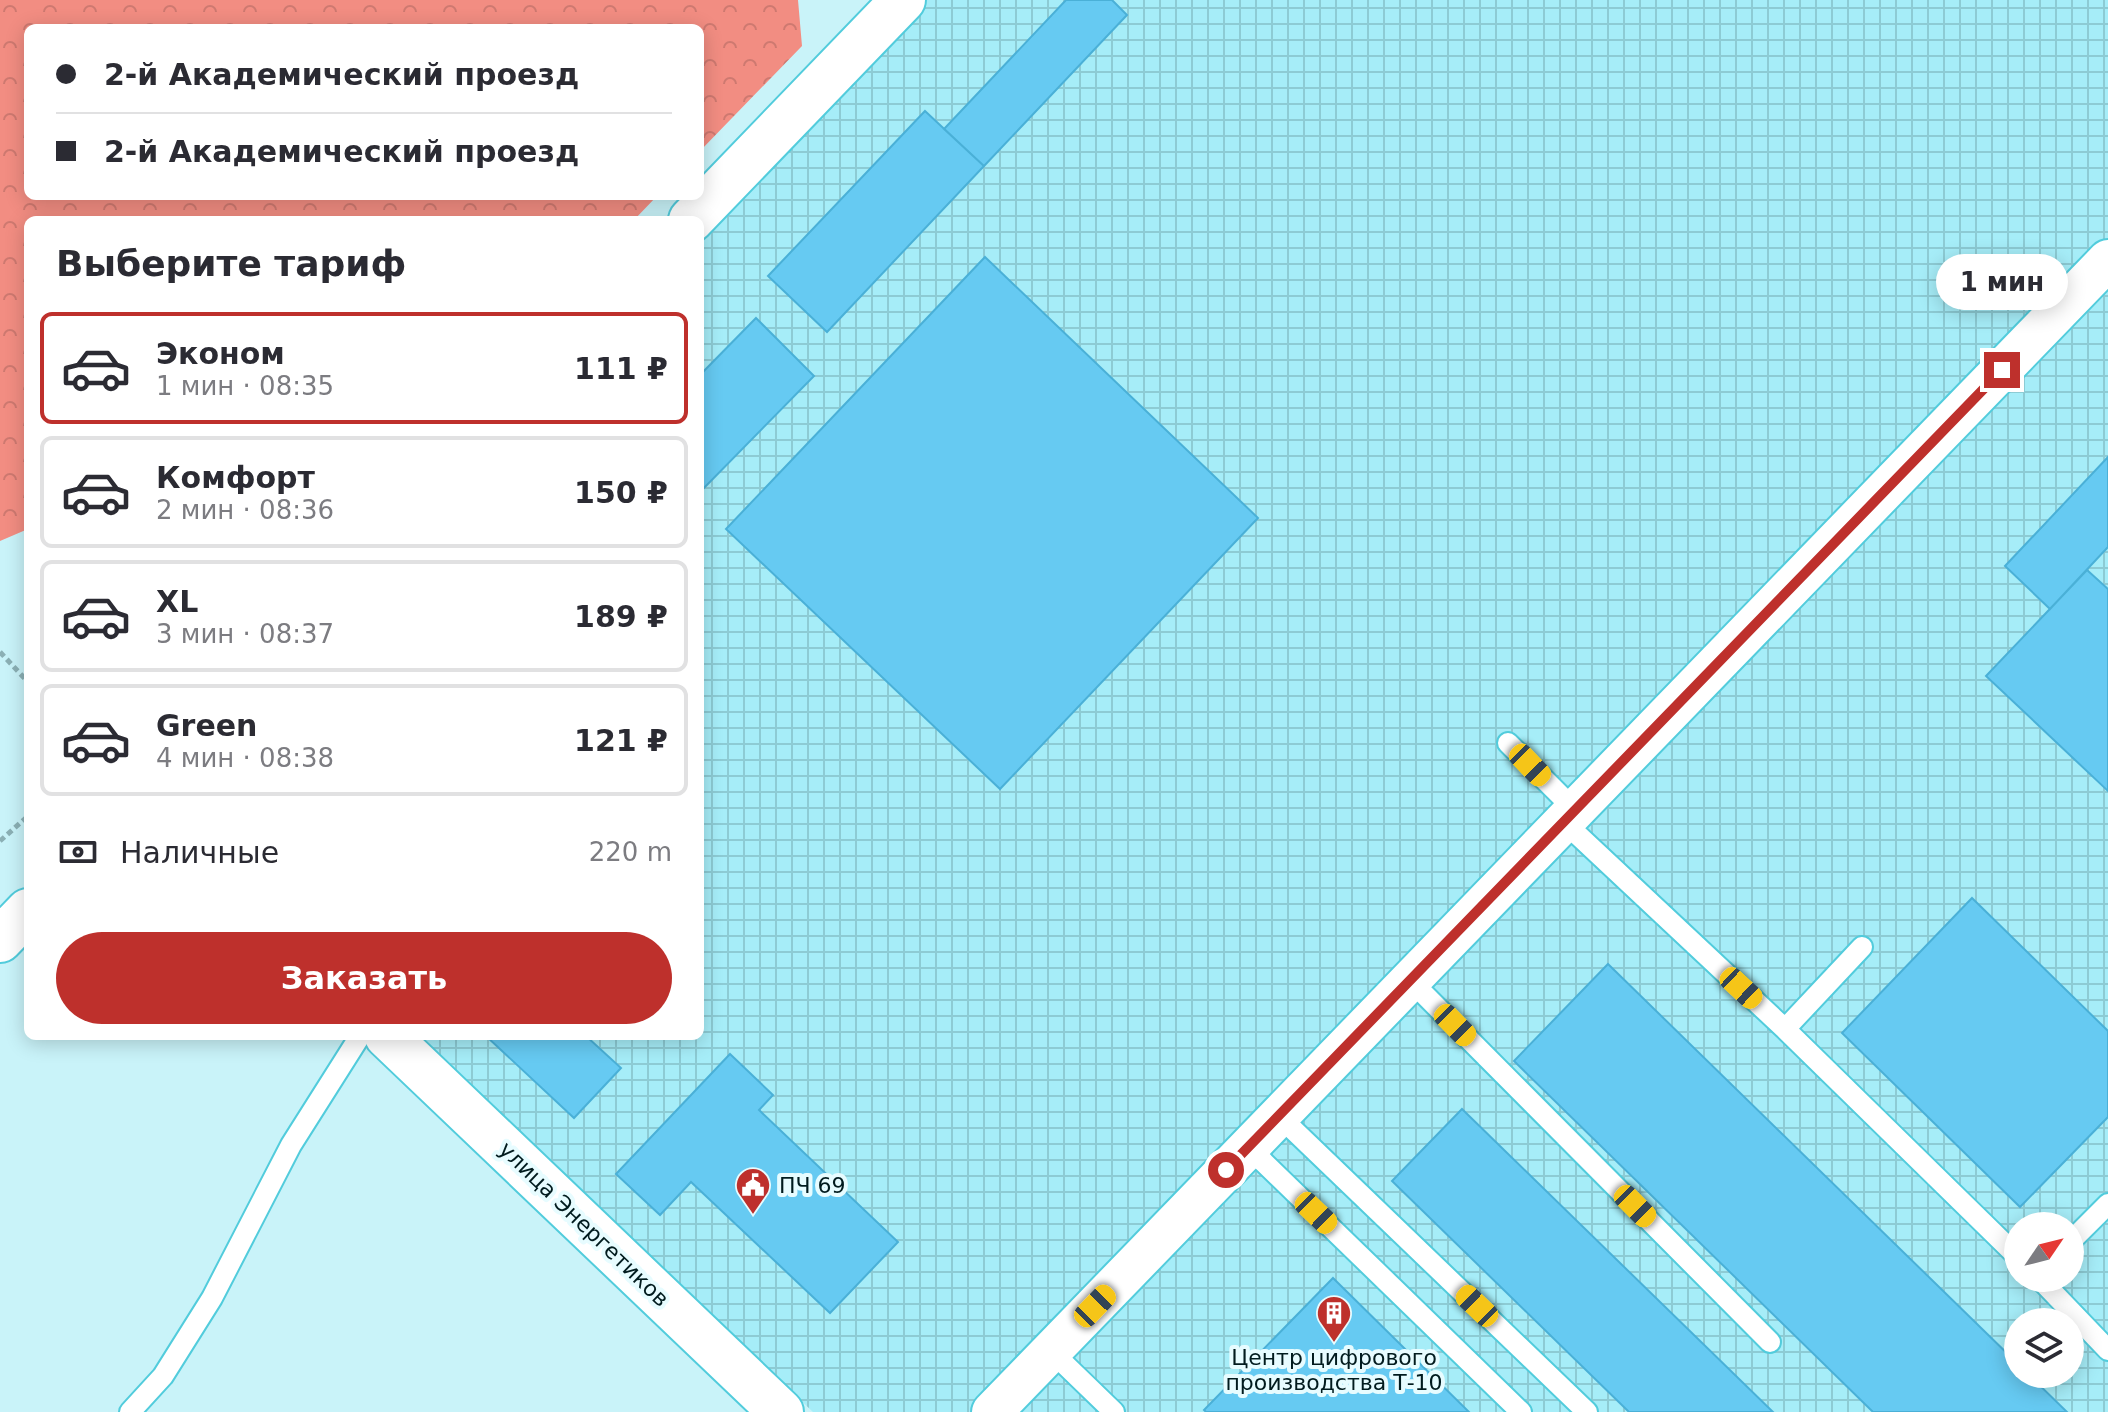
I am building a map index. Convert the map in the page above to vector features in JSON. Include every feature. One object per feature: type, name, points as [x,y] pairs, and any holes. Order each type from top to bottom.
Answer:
[{"type":"street","points":[[695,216],[903,0]]},
{"type":"street","points":[[992,1412],[2108,260]]},
{"type":"street","points":[[0,940],[24,915]]},
{"type":"street","name":"улица Энергетиков","points":[[391,1040],[781,1412]]},
{"type":"lane","points":[[1508,743],[1569,816],[2004,1243]]},
{"type":"lane","points":[[1785,1029],[1862,947]]},
{"type":"lane","points":[[1410,980],[1770,1342]]},
{"type":"lane","points":[[130,1412],[163,1376],[212,1298],[291,1145],[357,1040]]},
{"type":"lane","points":[[1279,1116],[1587,1412]]},
{"type":"lane","points":[[1248,1147],[1521,1412]]},
{"type":"lane","points":[[2084,1228],[2108,1204]]},
{"type":"lane","points":[[2052,1292],[2108,1350]]},
{"type":"lane","points":[[1051,1351],[1114,1412]]},
{"type":"path","points":[[0,652],[24,678]]},
{"type":"path","points":[[0,841],[24,820]]},
{"type":"shaded area","points":[[917,0],[2108,0],[2108,1412],[813,1412],[419,1040],[704,1040],[704,219]]},
{"type":"green space","points":[[0,0],[798,0],[802,46],[704,147],[704,24],[24,24],[24,200],[653,200],[638,216],[24,216],[24,531],[0,541]]},
{"type":"building","points":[[1066,0],[1112,0],[1127,15],[984,166],[944,129]]},
{"type":"building","points":[[925,111],[984,166],[827,332],[768,276]]},
{"type":"building","points":[[985,257],[1258,518],[1000,789],[726,529]]},
{"type":"building","points":[[756,318],[814,376],[704,488],[704,371]]},
{"type":"building","points":[[2108,457],[2108,547],[2050,609],[2005,566]]},
{"type":"building","points":[[2087,570],[2108,589],[2108,791],[1986,676]]},
{"type":"building","points":[[1972,898],[2108,1031],[2108,1117],[2020,1207],[1842,1033]]},
{"type":"building","points":[[1608,964],[2004,1350],[2004,1388],[2042,1388],[2067,1412],[1873,1412],[1514,1061]]},
{"type":"building","points":[[490,1040],[590,1040],[621,1068],[574,1118]]},
{"type":"building","points":[[730,1054],[773,1095],[759,1110],[898,1242],[830,1313],[691,1182],[660,1215],[616,1174]]},
{"type":"building","points":[[1462,1109],[1773,1412],[1629,1412],[1392,1181]]},
{"type":"building","name":"Центр цифрового производства Т-10","points":[[1333,1278],[1469,1412],[1206,1412],[1204,1410]]},
{"type":"place","name":"ПЧ 69","points":[[753,1216]]},
{"type":"place","name":"Центр цифрового производства Т-10","points":[[1334,1344]]},
{"type":"route","points":[[1226,1170],[2002,370]]}]
